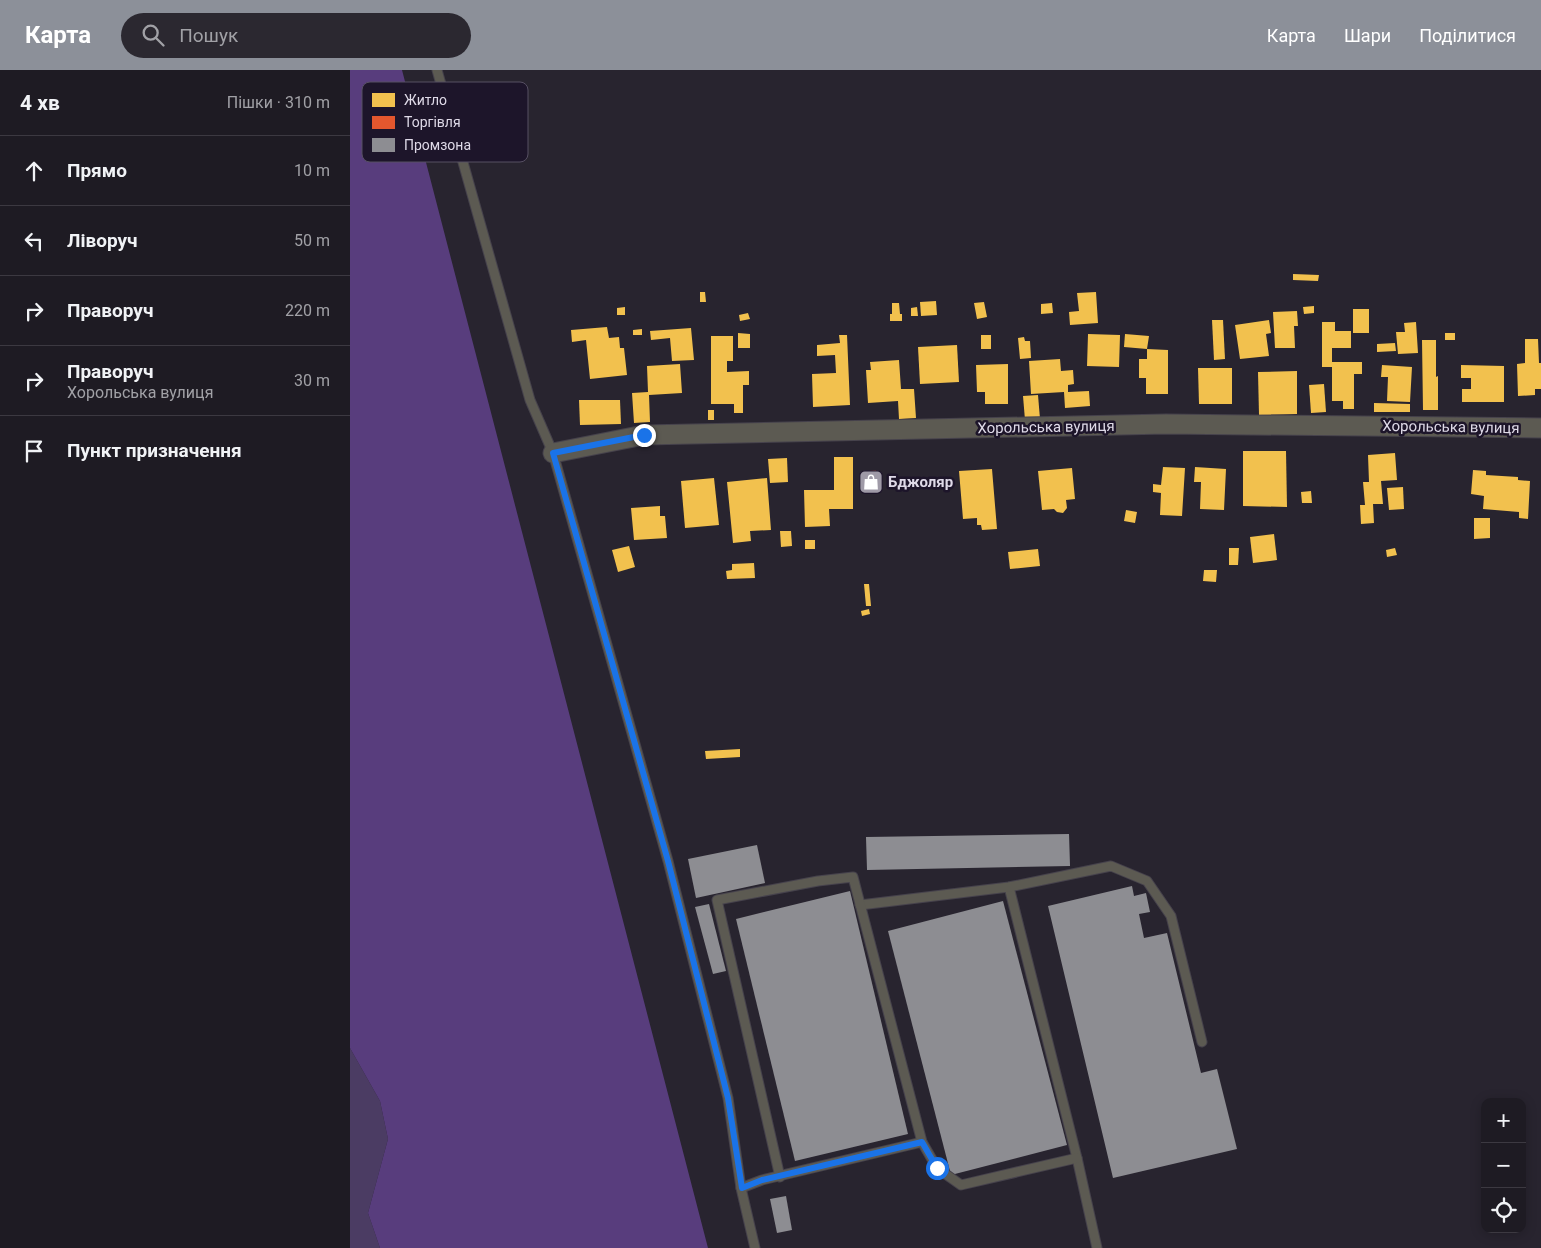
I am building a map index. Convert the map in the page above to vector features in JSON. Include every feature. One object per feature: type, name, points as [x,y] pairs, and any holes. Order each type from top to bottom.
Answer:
[{"type":"street","name":"Хорольська вулиця","points":[[553,453],[644,435],[1166,424],[1541,428]]},
{"type":"lane","points":[[463,162],[530,400],[553,453],[668,861],[728,1098],[742,1188],[755,1248]]},
{"type":"lane","points":[[860,905],[1009,886],[1112,866],[1147,881],[1170,916],[1202,1042]]},
{"type":"lane","points":[[780,1177],[716,900],[818,881],[853,877],[922,1142],[937,1168],[961,1185],[1077,1158]]},
{"type":"lane","points":[[1009,886],[1098,1248]]},
{"type":"lane","points":[[742,1188],[762,1180],[922,1142]]},
{"type":"shaded area","points":[[350,70],[402,70],[405,82],[362,82],[362,162],[426,162],[708,1248],[380,1248],[368,1213],[388,1139],[380,1101],[350,1048]]},
{"type":"shaded area","points":[[350,1048],[380,1101],[388,1139],[368,1213],[380,1248],[350,1248]]},
{"type":"building: Житло","points":[[1293,274],[1319,275],[1318,281],[1293,280]]},
{"type":"building: Житло","points":[[700,292],[705,292],[706,302],[700,302]]},
{"type":"building: Житло","points":[[1096,292],[1098,323],[1070,325],[1069,312],[1079,311],[1077,293]]},
{"type":"building: Житло","points":[[936,301],[937,315],[921,316],[920,302]]},
{"type":"building: Житло","points":[[984,302],[987,317],[977,319],[974,303]]},
{"type":"building: Житло","points":[[892,303],[899,303],[902,321],[890,321]]},
{"type":"building: Житло","points":[[1052,303],[1053,313],[1041,314],[1041,304]]},
{"type":"building: Житло","points":[[1314,306],[1314,313],[1304,314],[1303,307]]},
{"type":"building: Житло","points":[[625,307],[625,315],[617,315],[617,308]]},
{"type":"building: Житло","points":[[917,307],[918,316],[911,316],[911,308]]},
{"type":"building: Житло","points":[[1353,309],[1369,309],[1369,333],[1353,333]]},
{"type":"building: Житло","points":[[1297,311],[1298,326],[1294,326],[1295,348],[1275,348],[1273,312]]},
{"type":"building: Житло","points":[[748,313],[750,319],[740,321],[739,315]]},
{"type":"building: Житло","points":[[1212,320],[1223,320],[1225,359],[1214,360]]},
{"type":"building: Житло","points":[[1269,320],[1271,333],[1266,334],[1269,356],[1240,359],[1235,325]]},
{"type":"building: Житло","points":[[1322,322],[1335,322],[1335,331],[1351,331],[1351,348],[1332,348],[1332,362],[1362,362],[1362,374],[1354,374],[1354,409],[1343,409],[1343,401],[1332,401],[1332,367],[1322,367]]},
{"type":"building: Житло","points":[[1416,322],[1418,353],[1398,354],[1396,332],[1405,332],[1404,323]]},
{"type":"building: Житло","points":[[607,327],[609,338],[619,337],[620,348],[624,348],[627,375],[590,379],[586,340],[572,342],[571,330]]},
{"type":"building: Житло","points":[[691,328],[694,360],[672,361],[670,338],[651,340],[650,331]]},
{"type":"building: Житло","points":[[642,329],[642,335],[633,335],[633,330]]},
{"type":"building: Житло","points":[[738,333],[750,334],[750,348],[738,348]]},
{"type":"building: Житло","points":[[1445,333],[1455,333],[1455,340],[1445,340]]},
{"type":"building: Житло","points":[[1088,334],[1120,335],[1119,367],[1087,366]]},
{"type":"building: Житло","points":[[1125,334],[1149,336],[1147,349],[1124,347]]},
{"type":"building: Житло","points":[[839,335],[847,335],[850,405],[813,407],[812,374],[836,373],[835,355],[817,356],[817,345],[840,343]]},
{"type":"building: Житло","points":[[981,335],[991,335],[991,349],[981,349]]},
{"type":"building: Житло","points":[[711,336],[733,336],[733,361],[727,361],[727,372],[749,371],[749,385],[743,385],[743,413],[734,413],[734,404],[711,404]]},
{"type":"building: Житло","points":[[1024,337],[1025,341],[1030,341],[1031,358],[1020,359],[1018,338]]},
{"type":"building: Житло","points":[[1525,339],[1538,339],[1539,363],[1541,363],[1541,389],[1535,389],[1535,395],[1518,396],[1517,364],[1525,363]]},
{"type":"building: Житло","points":[[1422,340],[1436,340],[1438,410],[1423,410]]},
{"type":"building: Житло","points":[[1395,343],[1396,351],[1377,352],[1377,344]]},
{"type":"building: Житло","points":[[957,345],[959,382],[920,384],[918,347]]},
{"type":"building: Житло","points":[[1147,349],[1168,350],[1168,394],[1146,394],[1146,378],[1139,378],[1139,359],[1147,359]]},
{"type":"building: Житло","points":[[1060,359],[1061,371],[1073,370],[1074,384],[1068,385],[1068,392],[1089,391],[1090,406],[1065,408],[1064,392],[1031,394],[1029,361]]},
{"type":"building: Житло","points":[[899,360],[901,389],[914,389],[916,418],[899,419],[898,401],[868,403],[866,370],[871,370],[870,362]]},
{"type":"building: Житло","points":[[680,364],[682,393],[649,395],[650,422],[634,423],[632,393],[648,392],[647,366]]},
{"type":"building: Житло","points":[[1008,364],[1008,404],[985,404],[985,392],[977,392],[976,365]]},
{"type":"building: Житло","points":[[1382,365],[1412,367],[1410,402],[1387,401],[1388,377],[1381,377]]},
{"type":"building: Житло","points":[[1461,365],[1504,366],[1504,402],[1462,402],[1462,389],[1471,389],[1471,378],[1461,378]]},
{"type":"building: Житло","points":[[1198,368],[1232,368],[1232,404],[1199,404]]},
{"type":"building: Житло","points":[[1297,371],[1297,414],[1259,415],[1258,372]]},
{"type":"building: Житло","points":[[1324,384],[1326,412],[1311,413],[1309,385]]},
{"type":"building: Житло","points":[[1038,395],[1040,419],[1025,420],[1023,396]]},
{"type":"building: Житло","points":[[579,400],[620,400],[621,424],[580,425]]},
{"type":"building: Житло","points":[[1374,403],[1410,404],[1410,412],[1374,412]]},
{"type":"building: Житло","points":[[708,410],[714,410],[714,420],[708,420]]},
{"type":"building: Житло","points":[[1243,451],[1286,451],[1287,507],[1243,506]]},
{"type":"building: Житло","points":[[1395,453],[1397,480],[1381,481],[1383,504],[1373,504],[1374,523],[1361,524],[1360,505],[1365,505],[1363,482],[1369,482],[1368,455]]},
{"type":"building: Житло","points":[[834,457],[853,457],[853,509],[829,509],[830,526],[805,527],[804,490],[834,490]]},
{"type":"building: Житло","points":[[787,458],[788,482],[770,483],[768,459]]},
{"type":"building: Житло","points":[[1163,467],[1185,468],[1182,516],[1160,515],[1161,493],[1153,492],[1153,484],[1161,485]]},
{"type":"building: Житло","points":[[1195,467],[1226,469],[1224,510],[1200,509],[1201,482],[1194,482]]},
{"type":"building: Житло","points":[[1072,468],[1075,499],[1066,500],[1067,508],[1063,513],[1057,512],[1054,509],[1042,510],[1038,471]]},
{"type":"building: Житло","points":[[992,469],[997,529],[982,530],[981,525],[977,525],[977,518],[963,519],[959,471]]},
{"type":"building: Житло","points":[[1473,470],[1486,471],[1486,475],[1518,477],[1518,480],[1530,481],[1528,519],[1519,518],[1519,512],[1483,509],[1484,496],[1471,494]]},
{"type":"building: Житло","points":[[714,478],[719,525],[685,528],[681,481]]},
{"type":"building: Житло","points":[[767,478],[771,530],[750,531],[751,541],[733,543],[727,482]]},
{"type":"building: Житло","points":[[1403,487],[1404,509],[1389,510],[1387,488]]},
{"type":"building: Житло","points":[[1311,491],[1312,503],[1302,503],[1301,492]]},
{"type":"building: Житло","points":[[660,506],[660,516],[665,516],[667,538],[634,540],[631,508]]},
{"type":"building: Житло","points":[[1126,510],[1137,512],[1135,523],[1124,521]]},
{"type":"building: Житло","points":[[1474,518],[1490,518],[1490,538],[1474,539]]},
{"type":"building: Житло","points":[[780,531],[791,531],[792,546],[781,547]]},
{"type":"building: Житло","points":[[1274,534],[1277,560],[1253,563],[1250,537]]},
{"type":"building: Житло","points":[[805,540],[815,540],[815,549],[805,549]]},
{"type":"building: Житло","points":[[629,546],[635,567],[618,572],[612,550]]},
{"type":"building: Житло","points":[[1229,548],[1239,548],[1238,565],[1229,565]]},
{"type":"building: Житло","points":[[1395,548],[1397,555],[1387,557],[1386,550]]},
{"type":"building: Житло","points":[[1038,549],[1040,566],[1010,569],[1008,552]]},
{"type":"building: Житло","points":[[754,563],[755,578],[727,579],[726,571],[732,570],[732,564]]},
{"type":"building: Житло","points":[[1204,570],[1217,570],[1216,582],[1203,581]]},
{"type":"building: Житло","points":[[864,584],[869,584],[871,606],[866,606]]},
{"type":"building: Житло","points":[[869,609],[870,614],[862,616],[861,611]]},
{"type":"building: Житло","points":[[740,749],[740,757],[706,759],[705,751]]},
{"type":"building: Торгівля","name":"Бджоляр","points":[[876,470],[878,491],[865,493],[863,472]]},
{"type":"building: Промзона","points":[[1069,834],[1070,866],[867,870],[866,837]]},
{"type":"building: Промзона","points":[[757,845],[765,883],[696,898],[688,859]]},
{"type":"building: Промзона","points":[[1132,886],[1134,896],[1146,893],[1150,912],[1139,914],[1144,938],[1167,933],[1201,1073],[1217,1069],[1237,1149],[1113,1178],[1048,906]]},
{"type":"building: Промзона","points":[[850,891],[908,1134],[795,1161],[736,919]]},
{"type":"building: Промзона","points":[[1003,901],[1067,1145],[951,1175],[888,931]]},
{"type":"building: Промзона","points":[[709,904],[726,971],[713,974],[695,907]]},
{"type":"building: Промзона","points":[[786,1196],[792,1230],[777,1233],[770,1199]]},
{"type":"place","name":"Бджоляр","points":[[871,482]]},
{"type":"route","points":[[644,435],[553,453],[668,861],[728,1098],[742,1188],[762,1180],[922,1142],[937,1168]]}]
